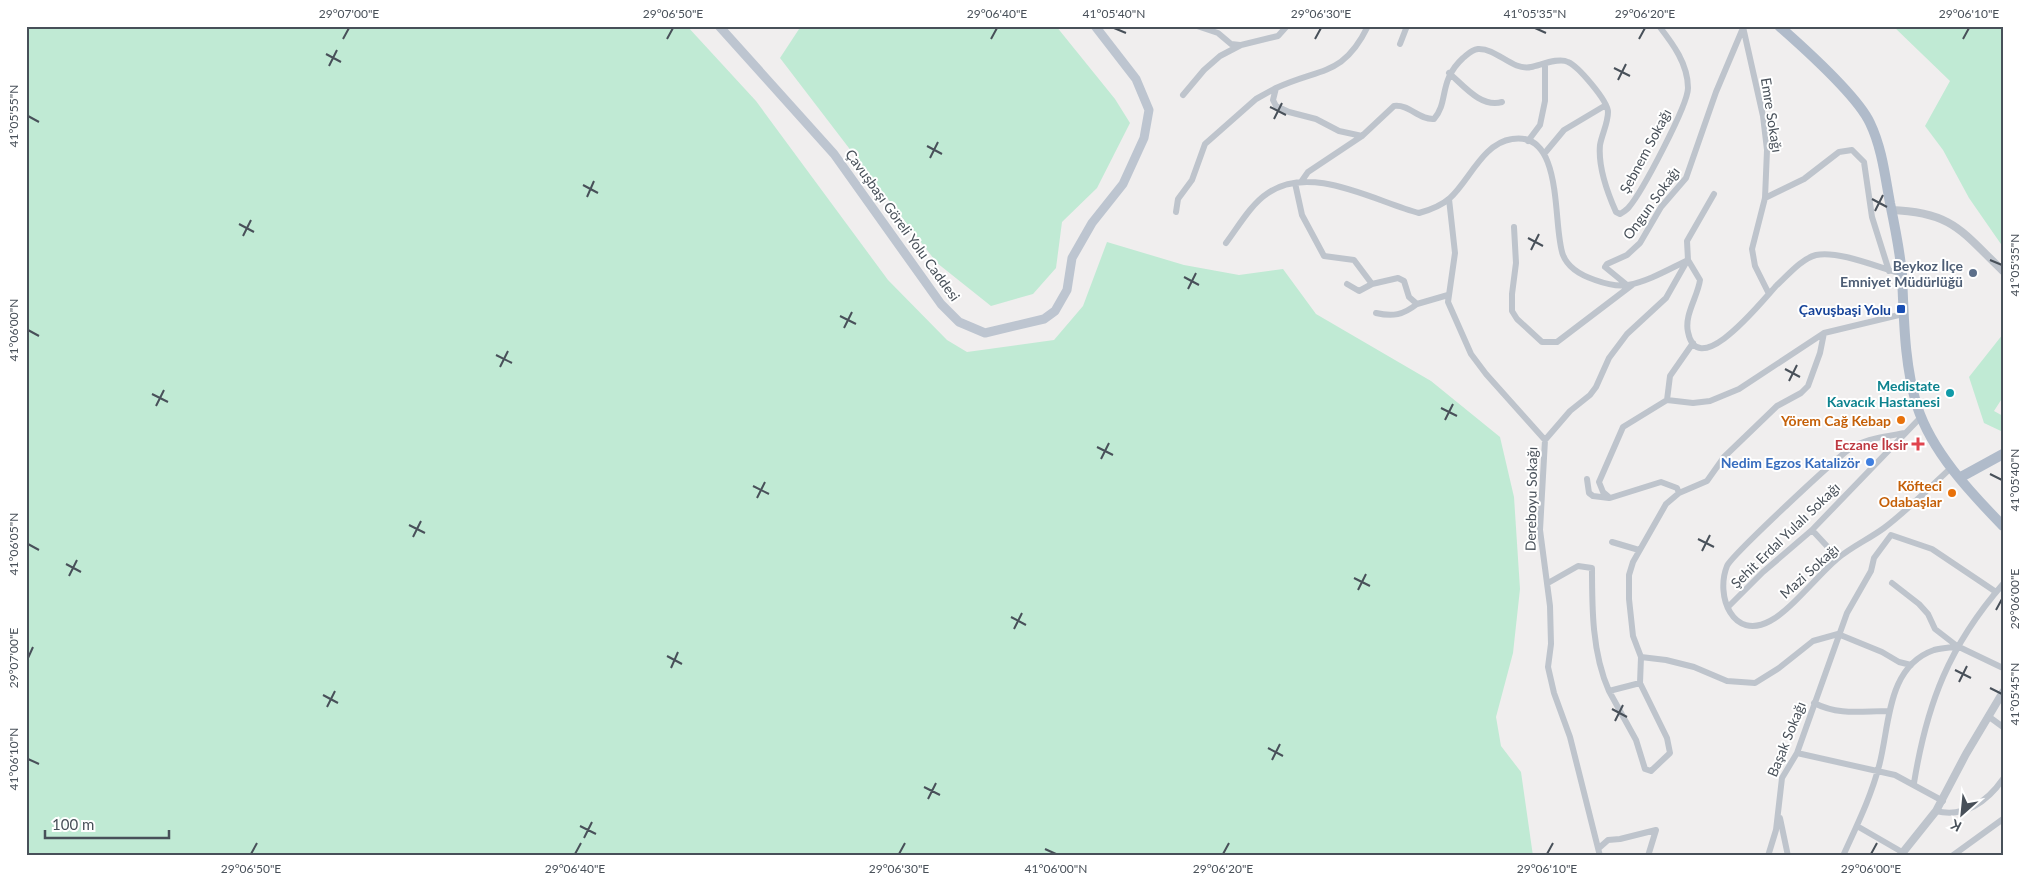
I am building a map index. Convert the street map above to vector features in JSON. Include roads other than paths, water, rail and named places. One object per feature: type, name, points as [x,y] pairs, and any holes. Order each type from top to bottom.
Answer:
[{"type":"main road","name":"Çavuşbaşı Göreli Yolu Caddesi","points":[[719,26],[834,154],[941,304],[959,322],[985,334],[1044,319],[1055,311],[1067,290],[1072,258],[1092,223],[1123,184],[1144,138],[1149,110],[1136,78],[1095,26]]},
{"type":"main road","points":[[1779,26],[1853,98],[1869,121],[1880,147],[1902,274],[1903,314],[1909,376],[1922,416],[1952,467],[1974,496],[2003,526]]},
{"type":"main road","points":[[1961,477],[2003,454]]},
{"type":"street","points":[[1197,26],[1220,35],[1230,44],[1241,45]]},
{"type":"street","points":[[1219,26],[1220,35]]},
{"type":"street","points":[[1184,95],[1204,70],[1220,56],[1241,45],[1278,36],[1287,26]]},
{"type":"street","points":[[1176,212],[1178,199],[1192,180],[1204,144],[1256,99],[1293,80],[1334,68],[1359,45],[1368,26]]},
{"type":"street","points":[[1400,44],[1407,26]]},
{"type":"street","name":"Şebnem Sokağı","points":[[1606,105],[1608,111],[1600,146],[1600,158],[1612,204],[1616,212],[1620,214],[1628,208],[1652,169],[1686,100],[1688,87],[1684,66],[1676,49],[1660,26]]},
{"type":"street","name":"Emre Sokağı","points":[[1743,27],[1763,116],[1767,150],[1765,198],[1752,249],[1755,266],[1769,294]]},
{"type":"street","name":"Ongun Sokağı","points":[[1627,285],[1605,267],[1607,264],[1627,255],[1640,243],[1661,208],[1686,178],[1716,92],[1743,27]]},
{"type":"street","points":[[1226,243],[1268,193],[1298,182],[1308,172],[1362,136],[1394,106],[1401,105],[1427,119],[1434,119],[1439,113],[1449,72],[1473,49],[1484,48],[1525,68],[1562,60],[1570,62],[1606,105],[1564,130],[1544,154]]},
{"type":"street","points":[[1528,140],[1540,124],[1546,101],[1545,65]]},
{"type":"street","points":[[1449,72],[1476,97],[1494,104],[1502,102]]},
{"type":"street","points":[[1276,88],[1273,100],[1276,106],[1316,120],[1339,131],[1362,136]]},
{"type":"street","points":[[1298,182],[1338,186],[1420,213],[1432,210],[1449,198],[1478,163],[1498,145],[1512,138],[1528,140],[1537,146],[1547,158],[1556,196],[1563,255],[1570,266],[1587,277],[1608,285],[1627,285],[1688,260]]},
{"type":"street","points":[[1765,198],[1804,179],[1839,152],[1852,150],[1864,162],[1872,217],[1889,270]]},
{"type":"street","points":[[1298,182],[1302,215],[1324,256],[1354,260],[1372,284]]},
{"type":"street","points":[[1714,194],[1687,241],[1688,260],[1700,280],[1689,315],[1688,331],[1693,343],[1700,347],[1715,344],[1729,336],[1744,323],[1769,294],[1800,264],[1816,255],[1831,254],[1902,274]]},
{"type":"street","name":"Dereboyu Sokağı","points":[[1449,198],[1455,253],[1448,302],[1471,354],[1486,374],[1545,440],[1541,544],[1548,583],[1551,644],[1548,667],[1570,737],[1600,852]]},
{"type":"street","points":[[1891,210],[1922,212],[1944,219],[1962,232],[2003,271]]},
{"type":"street","points":[[1514,226],[1516,263],[1512,311],[1517,319],[1542,342],[1557,342],[1635,283]]},
{"type":"street","points":[[1545,440],[1570,411],[1590,395],[1596,387],[1609,358],[1627,334],[1666,298],[1673,289],[1688,260]]},
{"type":"street","points":[[1347,284],[1359,292],[1372,284],[1398,278],[1402,279],[1409,297],[1417,304]]},
{"type":"street","points":[[1376,313],[1388,316],[1398,315],[1417,304],[1448,295]]},
{"type":"street","points":[[1610,498],[1602,492],[1598,482],[1623,427],[1667,400],[1693,403],[1710,401],[1739,389],[1824,333],[1903,314]]},
{"type":"street","points":[[1548,583],[1578,566],[1592,568],[1593,624],[1604,680],[1636,740],[1645,769],[1651,771],[1670,753],[1666,738],[1640,683],[1641,657],[1633,636],[1629,599],[1629,575],[1639,550],[1666,504],[1679,493],[1707,481],[1724,457],[1777,406],[1801,393],[1808,386],[1820,353],[1824,333]]},
{"type":"street","points":[[1667,400],[1670,376],[1693,343]]},
{"type":"street","name":"Şehit Erdal Yulalı Sokağı","points":[[1728,607],[1763,572],[1812,530],[1922,416]]},
{"type":"street","points":[[1728,607],[1724,589],[1727,566],[1745,545],[1853,447],[1876,438],[1905,433]]},
{"type":"street","name":"Mazi Sokağı","points":[[1728,607],[1731,615],[1742,626],[1751,628],[1772,620],[1838,558],[1886,527],[1952,467]]},
{"type":"street","points":[[1588,479],[1589,493],[1593,496],[1610,498],[1661,482],[1677,488],[1679,493]]},
{"type":"street","points":[[1886,527],[1890,535],[1932,549],[1996,592]]},
{"type":"street","points":[[1812,530],[1838,558]]},
{"type":"street","name":"Başak Sokağı","points":[[1768,856],[1776,830],[1782,778],[1797,753],[1838,634],[1871,571],[1874,558],[1890,535]]},
{"type":"street","points":[[1612,542],[1639,550]]},
{"type":"street","points":[[1892,583],[1919,604],[1928,614],[1935,629],[1957,646],[2003,668]]},
{"type":"street","points":[[1914,783],[1920,743],[1934,695],[1957,646],[2003,584]]},
{"type":"street","points":[[1641,657],[1666,660],[1694,667],[1726,682],[1755,683],[1779,668],[1813,641],[1838,634],[1911,666]]},
{"type":"street","points":[[1843,856],[1857,826],[1878,770],[1889,711],[1895,690],[1911,666],[1934,651],[1957,646]]},
{"type":"street","points":[[1609,691],[1640,683]]},
{"type":"street","points":[[1857,826],[1900,854],[1943,801],[1988,716],[2003,692]]},
{"type":"street","points":[[1814,703],[1831,711],[1849,713],[1889,711]]},
{"type":"street","points":[[1988,716],[2003,727]]},
{"type":"street","points":[[1797,753],[1878,770],[1914,783],[1943,801]]},
{"type":"street","points":[[1936,811],[1959,814],[1981,802],[2003,779]]},
{"type":"street","points":[[1778,808],[1788,856]]},
{"type":"street","points":[[1952,856],[2003,819]]},
{"type":"street","points":[[1600,852],[1608,840],[1620,840],[1656,830],[1648,856]]},
{"type":"place","name":"Beykoz İlçe Emniyet Müdürlüğü","points":[[1973,273]]},
{"type":"place","name":"Çavuşbaşi Yolu","points":[[1901,309]]},
{"type":"place","name":"Medistate Kavacık Hastanesi","points":[[1950,393]]},
{"type":"place","name":"Yörem Cağ Kebap","points":[[1901,420]]},
{"type":"place","name":"Eczane İksir","points":[[1918,444]]},
{"type":"place","name":"Nedim Egzos Katalizör","points":[[1870,462]]},
{"type":"place","name":"Köfteci Odabaşlar","points":[[1952,493]]}]
